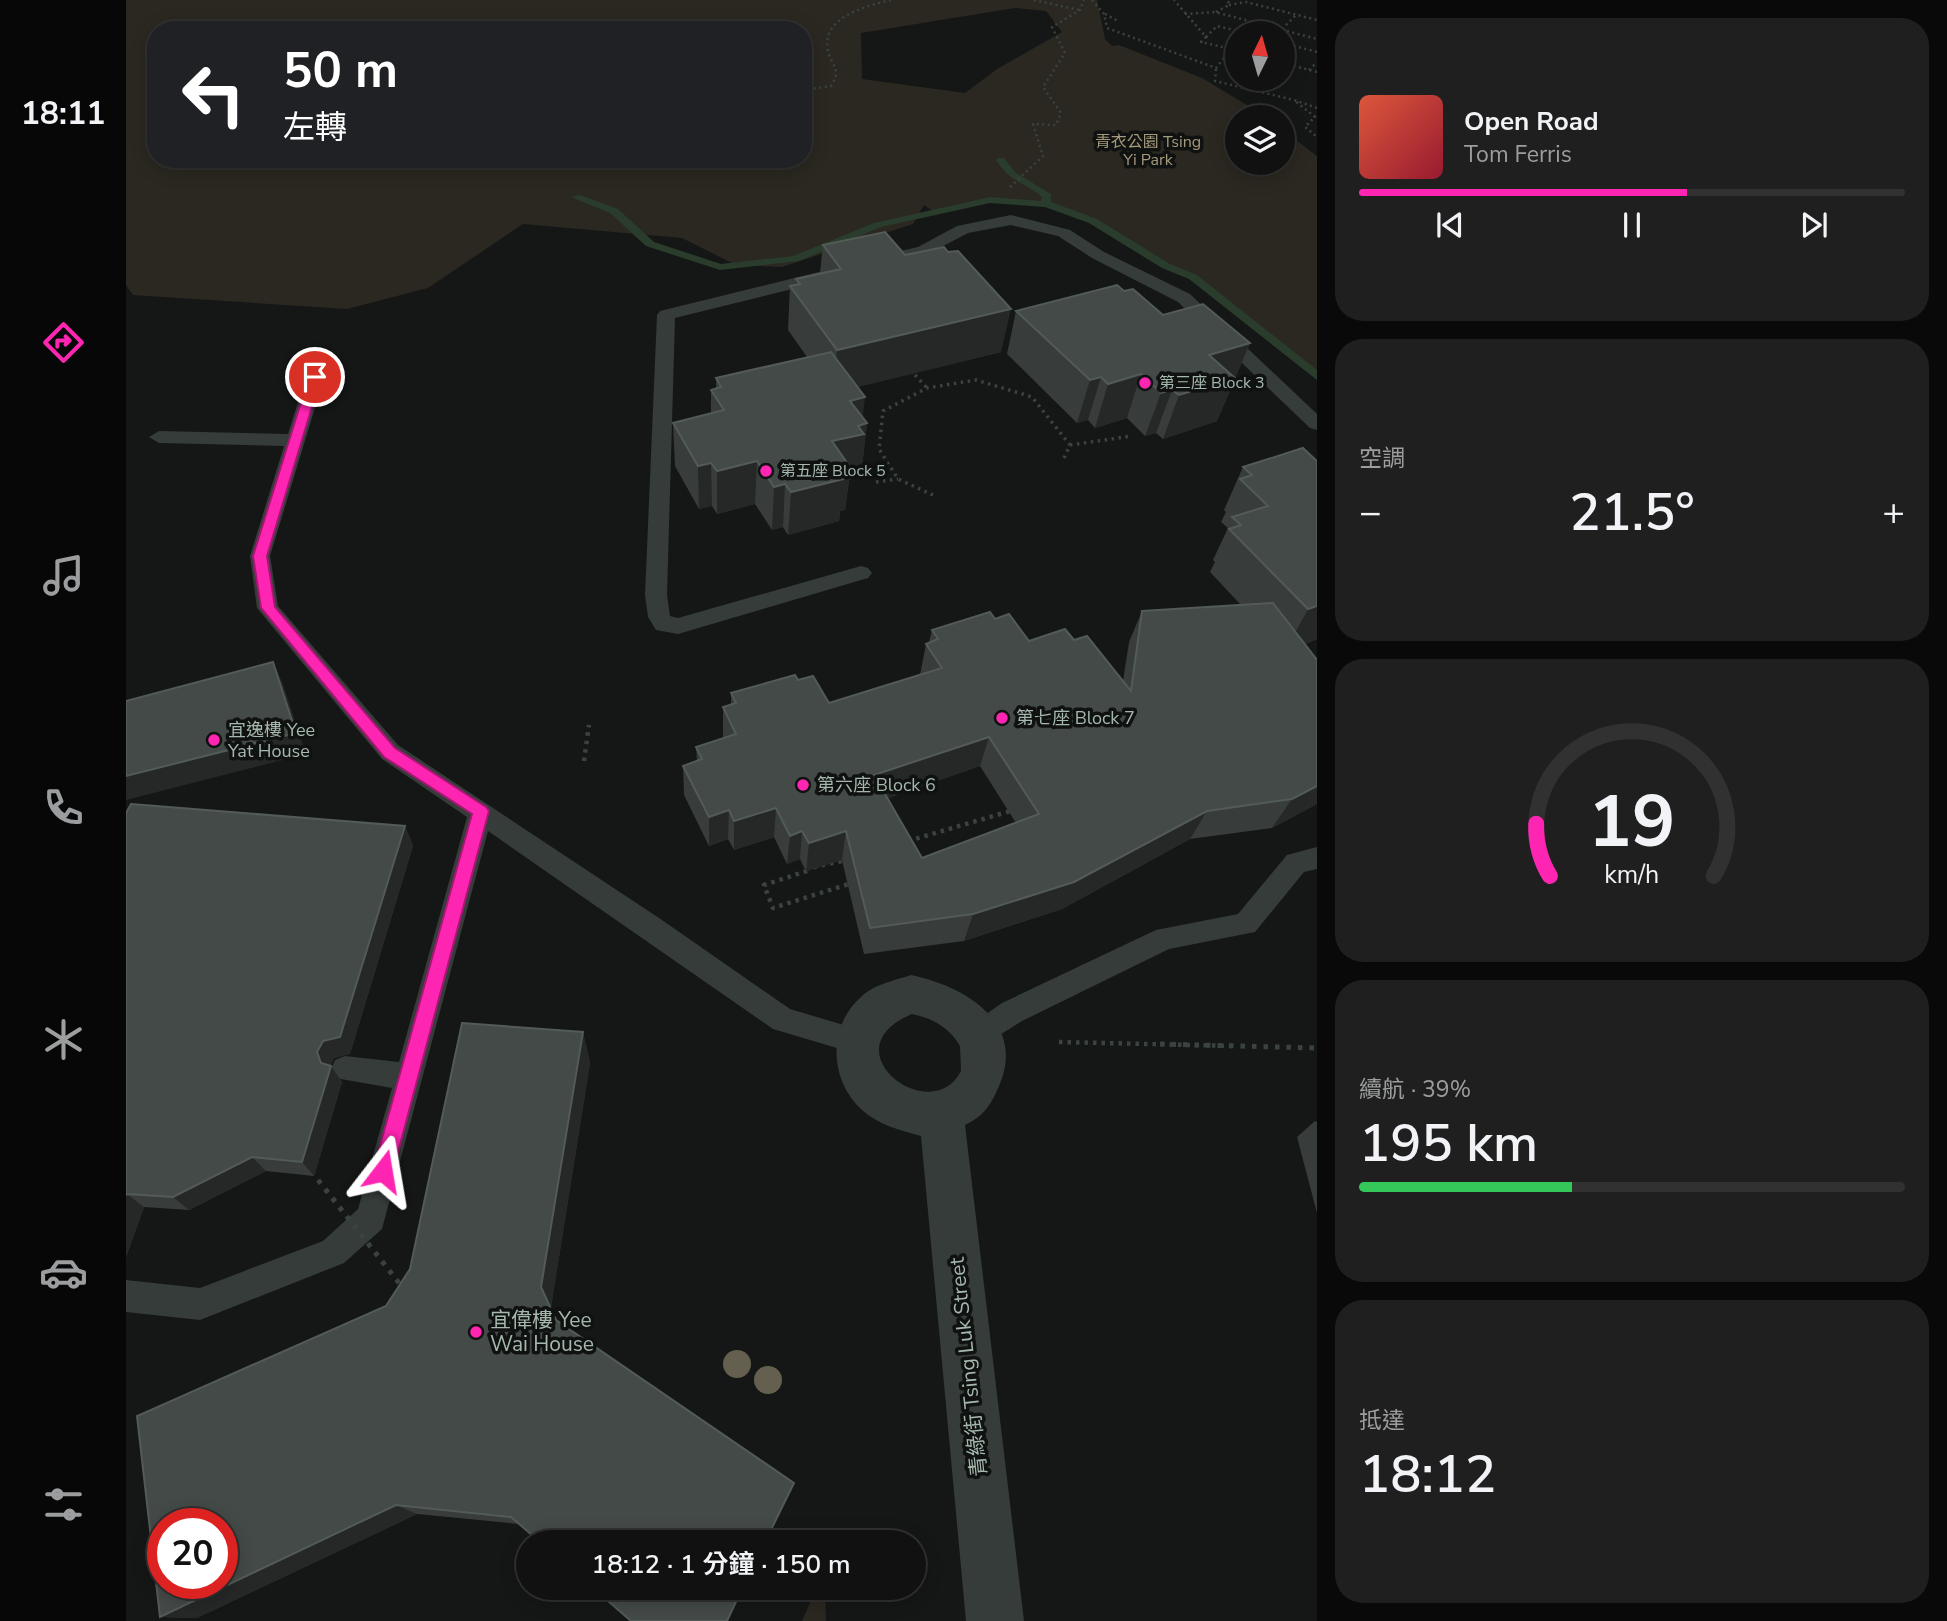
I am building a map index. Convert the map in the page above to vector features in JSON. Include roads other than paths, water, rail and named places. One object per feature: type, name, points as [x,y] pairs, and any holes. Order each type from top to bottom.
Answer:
[{"type":"street","points":[[911,995],[932,997],[951,1005],[967,1019],[979,1035],[984,1054],[983,1073],[975,1091],[961,1104],[941,1112],[920,1114],[898,1108],[879,1096],[866,1080],[857,1061],[857,1041],[863,1023],[874,1009],[891,999],[911,995]]},
{"type":"street","name":"青綠街 Tsing Luk Street","points":[[941,1112],[995,1621]]},
{"type":"lane","points":[[861,573],[678,626],[664,624],[659,617],[656,595],[666,315],[924,250],[963,229],[1012,220],[1064,233],[1098,255],[1184,298],[1317,424]]},
{"type":"lane","points":[[322,355],[260,556],[268,608],[390,752],[481,811],[783,1020],[857,1041]]},
{"type":"lane","points":[[159,438],[296,440]]},
{"type":"lane","points":[[126,1296],[200,1304],[333,1252],[371,1218],[407,1076],[481,811]]},
{"type":"lane","points":[[979,1035],[1012,1012],[1165,938],[1246,924],[1296,863],[1317,858]]},
{"type":"lane","points":[[345,1069],[407,1076]]},
{"type":"waterway","points":[[1001,160],[1018,179],[1047,196],[1046,204]]},
{"type":"waterway","points":[[576,197],[614,211],[650,244],[720,267],[795,259],[878,225],[990,200],[1046,204]]},
{"type":"waterway","points":[[1046,204],[1093,221],[1166,266],[1193,277],[1317,376]]},
{"type":"place","name":"第三座 Block 3","points":[[1145,383]]},
{"type":"place","name":"第五座 Block 5","points":[[766,471]]},
{"type":"place","name":"第七座 Block 7","points":[[1002,718]]},
{"type":"place","name":"宜逸樓 Yee Yat House","points":[[214,740]]},
{"type":"place","name":"第六座 Block 6","points":[[803,785]]},
{"type":"place","name":"宜偉樓 Yee Wai House","points":[[476,1332]]},
{"type":"park label","name":"青衣公園 Tsing Yi Park","points":[[1148,151]]}]
